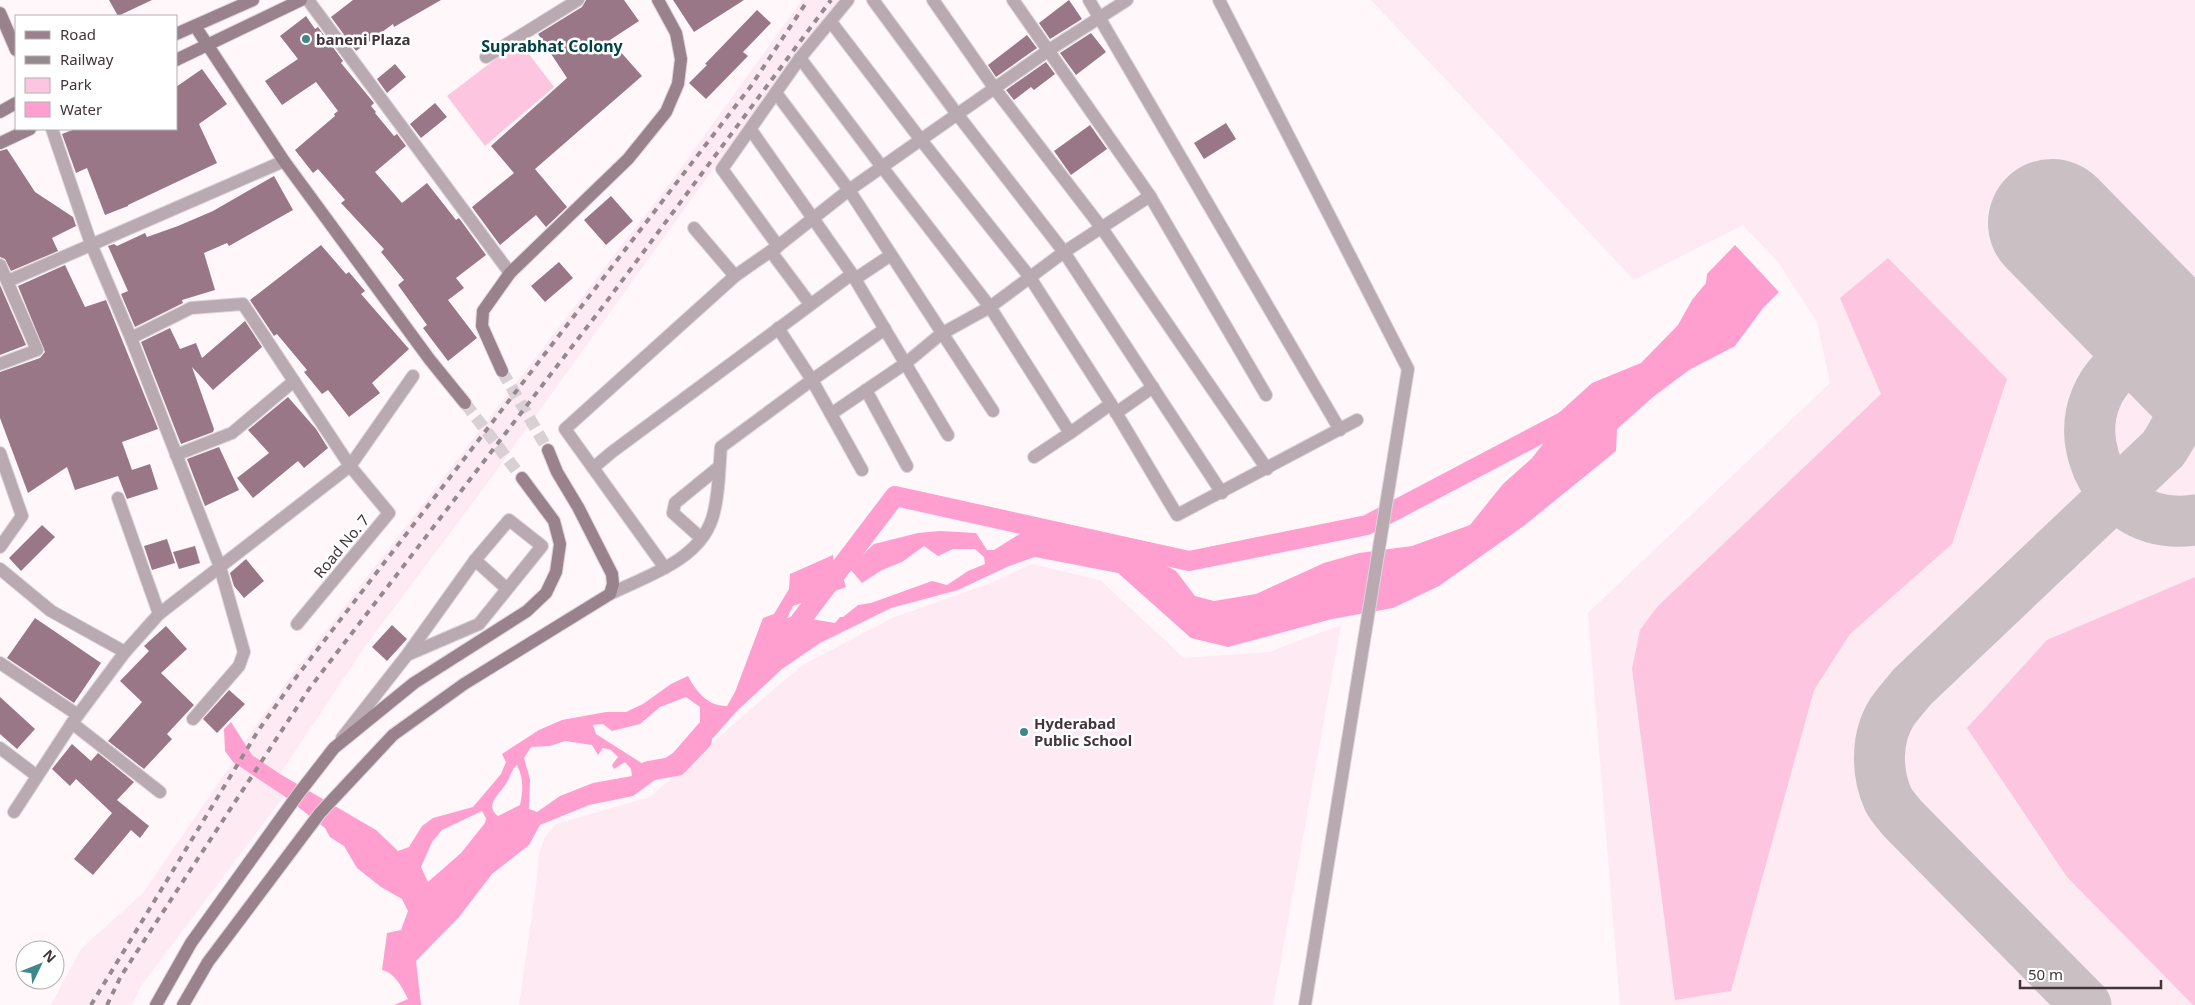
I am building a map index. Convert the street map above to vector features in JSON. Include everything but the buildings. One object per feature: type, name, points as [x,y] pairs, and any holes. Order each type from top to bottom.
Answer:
[{"type":"street","points":[[178,33],[253,0]]},
{"type":"street","points":[[178,59],[301,0]]},
{"type":"street","points":[[308,0],[510,273]]},
{"type":"street","points":[[486,57],[578,0]]},
{"type":"street","points":[[502,371],[482,326],[483,311],[510,273],[628,159],[666,112],[678,84],[681,59],[676,33],[658,0]]},
{"type":"street","points":[[778,246],[722,169],[800,58],[848,0]]},
{"type":"street","points":[[872,0],[1064,252],[1222,493]]},
{"type":"street","points":[[933,0],[995,88],[1101,227],[1267,469]]},
{"type":"street","points":[[1013,0],[1150,196],[1266,395]]},
{"type":"street","points":[[1089,0],[1340,430]]},
{"type":"street","points":[[665,568],[565,429],[735,276],[778,246],[849,190],[1049,50],[1127,0]]},
{"type":"street","points":[[1219,0],[1408,368],[1305,1005]]},
{"type":"street","points":[[0,13],[15,48]]},
{"type":"street","points":[[831,22],[921,140],[1029,276],[1114,408],[1177,515],[1222,493],[1357,420]]},
{"type":"street","points":[[195,26],[284,161],[430,360],[465,403]]},
{"type":"street","points":[[800,58],[990,307],[1070,433]]},
{"type":"street","points":[[776,93],[849,190],[993,412]]},
{"type":"street","points":[[0,112],[15,104]]},
{"type":"street","points":[[0,144],[28,130]]},
{"type":"street","points":[[52,130],[91,244],[131,338],[220,567],[244,652],[243,658],[193,719]]},
{"type":"street","points":[[751,130],[854,277],[948,436]]},
{"type":"street","points":[[8,281],[284,161]]},
{"type":"street","points":[[831,414],[906,363],[941,334],[990,307],[1029,276],[1150,196]]},
{"type":"street","points":[[694,228],[735,276]]},
{"type":"street","points":[[778,246],[772,253],[810,304]]},
{"type":"street","points":[[593,468],[810,304],[891,255]]},
{"type":"street","points":[[0,264],[37,350],[0,364]]},
{"type":"street","points":[[131,338],[191,308],[243,304],[350,466]]},
{"type":"street","points":[[778,328],[812,380],[862,470]]},
{"type":"street","points":[[183,1005],[208,962],[320,812],[393,735],[464,684],[610,594],[665,568],[696,547],[712,520],[722,447],[885,329]]},
{"type":"street","points":[[14,812],[75,719],[125,652],[159,614],[350,466],[414,376]]},
{"type":"street","points":[[176,455],[232,432],[294,382]]},
{"type":"street","points":[[1034,457],[1070,433],[1153,386]]},
{"type":"street","points":[[866,390],[906,466]]},
{"type":"street","points":[[548,450],[557,472],[590,528],[612,574],[613,584],[610,594]]},
{"type":"street","points":[[0,453],[22,516],[0,547]]},
{"type":"street","name":"Road No. 7","points":[[297,624],[389,513],[350,466]]},
{"type":"street","points":[[701,538],[673,513],[675,503],[719,467]]},
{"type":"street","points":[[330,753],[414,683],[475,646],[527,611],[546,593],[556,572],[560,544],[554,521],[522,478]]},
{"type":"street","points":[[118,498],[159,614]]},
{"type":"street","points":[[161,1003],[191,943],[298,793],[407,655],[475,560],[509,520],[542,546],[506,588],[479,624],[407,655]]},
{"type":"street","points":[[475,560],[506,588]]},
{"type":"street","points":[[0,569],[51,611],[125,652]]},
{"type":"street","points":[[0,663],[75,719],[160,792]]},
{"type":"street","points":[[0,748],[37,776]]},
{"type":"shaded area","points":[[802,0],[839,0],[711,172],[483,489],[364,648],[280,774],[252,755],[244,743],[291,676],[676,175]]},
{"type":"shaded area","points":[[1371,0],[2195,0],[2195,1005],[1620,1005],[1588,613],[1830,383],[1817,322],[1778,262],[1743,225],[1634,280]]},
{"type":"shaded area","name":"Hyderabad Public School","points":[[1032,564],[1100,580],[1184,658],[1269,652],[1341,625],[1273,1005],[519,1005],[539,854],[545,837],[556,824],[650,797],[801,666],[892,618],[991,583]]},
{"type":"shaded area","points":[[233,762],[284,796],[141,986],[132,1005],[51,1005],[59,990],[65,990],[65,979],[81,949],[143,893]]},
{"type":"green space","points":[[519,41],[554,87],[485,146],[447,96]]},
{"type":"green space","points":[[1888,258],[2007,379],[1952,544],[1850,634],[1814,690],[1731,991],[1675,1000],[1632,669],[1640,630],[1657,607],[1881,394],[1840,298]]},
{"type":"green space","points":[[2195,577],[2195,1005],[2193,1005],[2067,877],[1967,728],[2047,640]]},
{"type":"water","points":[[1735,245],[1779,292],[1763,308],[1735,346],[1689,370],[1653,397],[1617,429],[1616,451],[1525,525],[1439,586],[1393,608],[1332,619],[1228,647],[1191,638],[1118,573],[1035,557],[1009,566],[958,590],[891,608],[820,643],[782,669],[736,712],[714,737],[633,796],[589,805],[540,825],[529,845],[492,874],[459,917],[416,961],[421,1005],[394,1005],[408,999],[401,985],[394,977],[382,970],[387,933],[401,930],[408,911],[402,899],[381,887],[357,868],[344,846],[330,837],[325,828],[284,796],[233,762],[225,751],[224,729],[231,722],[252,755],[280,774],[376,830],[398,851],[409,847],[422,826],[433,818],[473,807],[501,774],[506,762],[502,754],[539,730],[562,720],[606,712],[626,712],[643,704],[671,684],[688,676],[699,693],[709,701],[714,704],[727,706],[735,692],[763,618],[774,614],[789,589],[790,574],[833,555],[834,563],[842,564],[847,553],[857,560],[874,544],[918,533],[940,531],[976,533],[987,550],[994,550],[1026,530],[1104,551],[1156,560],[1176,571],[1195,596],[1214,601],[1256,594],[1324,563],[1359,553],[1412,546],[1470,525],[1503,484],[1532,458],[1550,435],[1551,420],[1592,383],[1641,363],[1678,325],[1692,300],[1706,283],[1707,274]],"holes":[[[924,546],[938,556],[953,549],[975,549],[984,557],[985,564],[968,571],[947,585],[932,581],[871,603],[858,605],[843,617],[840,617],[835,623],[800,615],[787,618],[793,606],[846,587],[843,577],[850,569],[862,583],[882,570],[902,562]],[[686,697],[700,707],[700,722],[673,753],[661,761],[661,765],[653,767],[643,764],[596,734],[593,725],[603,724],[612,731],[640,724],[660,707]],[[565,741],[592,745],[598,755],[603,748],[611,750],[618,757],[612,765],[614,769],[625,762],[631,769],[632,776],[593,783],[560,796],[537,812],[529,809],[530,779],[524,758],[531,747],[550,746]],[[517,765],[522,780],[520,805],[498,816],[492,808],[493,803]],[[482,811],[486,818],[485,823],[461,853],[428,882],[421,867],[432,842],[442,830]]]},
{"type":"waterway","points":[[788,637],[895,496],[1189,561],[1367,525],[1574,416]]},
{"type":"waterway","points":[[648,771],[677,766],[702,740]]},
{"type":"taxiway","points":[[2086,1005],[1894,809],[1888,799],[1881,778],[1881,743],[1883,732],[1892,712],[1912,687],[2163,449],[2178,422],[2184,398],[2182,373],[2171,344]]},
{"type":"taxiway","points":[[2195,347],[2189,345],[2169,345],[2155,348],[2143,352],[2113,372],[2096,398],[2090,428],[2094,458],[2108,485],[2130,506],[2159,519],[2195,520]]},
{"type":"runway","points":[[2052,223],[2195,369]]},
{"type":"tunnel","points":[[502,371],[548,450]]},
{"type":"tunnel","points":[[465,403],[522,478]]},
{"type":"railway","points":[[91,1005],[258,731],[294,680],[751,86],[808,0]]},
{"type":"railway","points":[[107,1005],[121,976],[309,689],[604,305],[831,0]]},
{"type":"place","name":"baneni Plaza","points":[[306,39]]},
{"type":"place","name":"Hyderabad Public School","points":[[1024,732]]},
{"type":"district","name":"Suprabhat Colony","points":[[552,46]]}]
